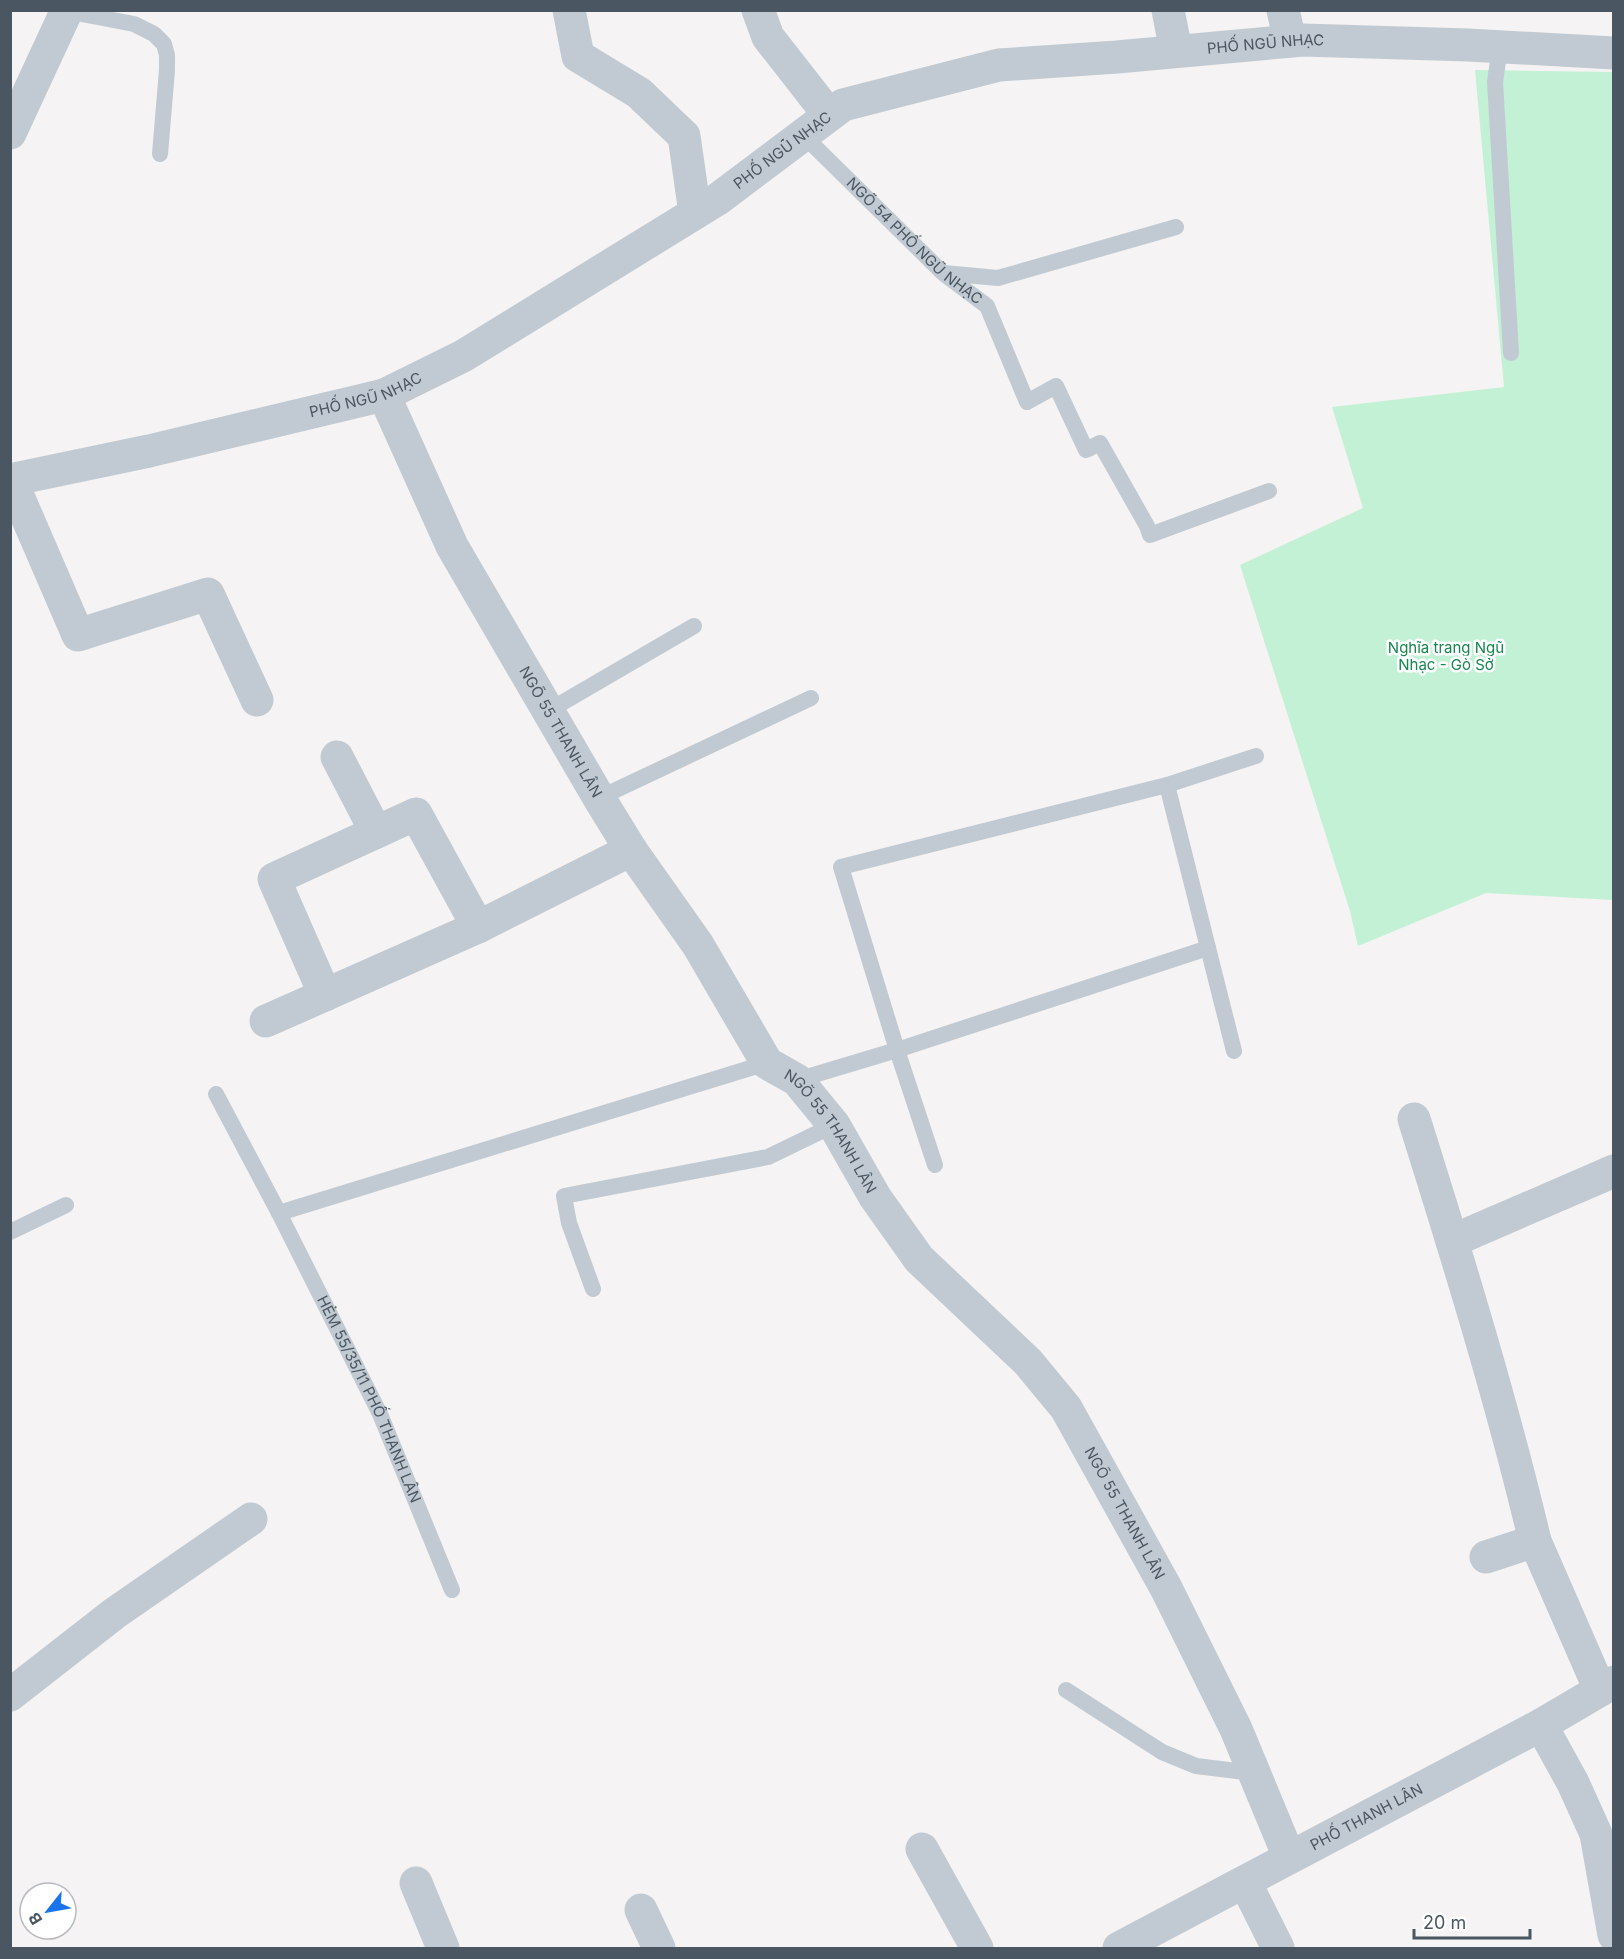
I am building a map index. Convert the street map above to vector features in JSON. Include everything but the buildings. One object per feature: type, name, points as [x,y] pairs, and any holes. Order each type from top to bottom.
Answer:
[{"type":"street","points":[[569,10],[578,56],[639,93],[684,136],[695,213]]},
{"type":"street","points":[[758,10],[768,37],[829,115]]},
{"type":"street","points":[[1168,10],[1176,51]]},
{"type":"street","points":[[10,133],[66,11]]},
{"type":"street","name":"PHỐ NGŨ NHẠC","points":[[11,480],[160,449],[384,395],[463,356],[718,199],[843,105],[999,65],[1176,51],[1287,26],[1303,40],[1614,53]]},
{"type":"street","name":"NGÕ 55 THANH LÂN","points":[[384,395],[452,546],[599,798],[631,850],[698,945],[766,1063],[797,1080],[834,1125],[876,1197],[919,1259],[1028,1362],[1066,1408],[1166,1588],[1236,1729],[1289,1857]]},
{"type":"street","points":[[11,480],[78,635],[208,594],[257,700]]},
{"type":"street","points":[[337,757],[376,832]]},
{"type":"street","points":[[325,995],[274,879],[416,814],[478,927]]},
{"type":"street","points":[[266,1021],[478,927],[631,850]]},
{"type":"street","points":[[1414,1119],[1513,1450],[1535,1541],[1607,1686]]},
{"type":"street","points":[[1452,1241],[1614,1171]]},
{"type":"street","points":[[10,1695],[115,1613],[251,1519]]},
{"type":"street","points":[[1486,1557],[1535,1541]]},
{"type":"street","name":"PHỐ THANH LÂN","points":[[1119,1948],[1541,1725],[1607,1686]]},
{"type":"street","points":[[1541,1725],[1573,1783],[1605,1831],[1614,1935]]},
{"type":"street","points":[[922,1849],[977,1948]]},
{"type":"street","points":[[1245,1882],[1278,1948]]},
{"type":"street","points":[[416,1883],[443,1948]]},
{"type":"street","points":[[641,1911],[659,1948]]},
{"type":"lane","points":[[66,11],[134,24],[154,34],[164,44],[167,70],[160,154]]},
{"type":"lane","points":[[1500,47],[1496,82],[1511,353]]},
{"type":"lane","name":"NGÕ 54 PHỐ NGŨ NHẠC","points":[[803,135],[943,273],[987,306],[1027,402],[1056,386],[1086,450],[1100,443],[1150,535],[1269,491]]},
{"type":"lane","points":[[943,273],[998,278],[1176,227]]},
{"type":"lane","points":[[548,711],[694,626]]},
{"type":"lane","points":[[599,798],[811,698]]},
{"type":"lane","points":[[935,1166],[841,867],[1167,785],[1256,756]]},
{"type":"lane","points":[[1167,785],[1234,1051]]},
{"type":"lane","points":[[797,1080],[897,1050],[1208,948]]},
{"type":"lane","points":[[279,1213],[766,1063]]},
{"type":"lane","name":"HẺM 55/35/11 PHỐ THANH LÂN","points":[[216,1094],[380,1414],[452,1590]]},
{"type":"lane","points":[[593,1289],[569,1223],[564,1196],[768,1157],[834,1125]]},
{"type":"lane","points":[[10,1232],[66,1205]]},
{"type":"lane","points":[[1066,1690],[1162,1752],[1196,1766],[1253,1773]]},
{"type":"green space","name":"Nghĩa trang Ngũ Nhạc - Gò Sở","points":[[1475,70],[1613,72],[1613,900],[1486,893],[1358,946],[1350,911],[1240,565],[1363,508],[1332,407],[1504,387]]}]
